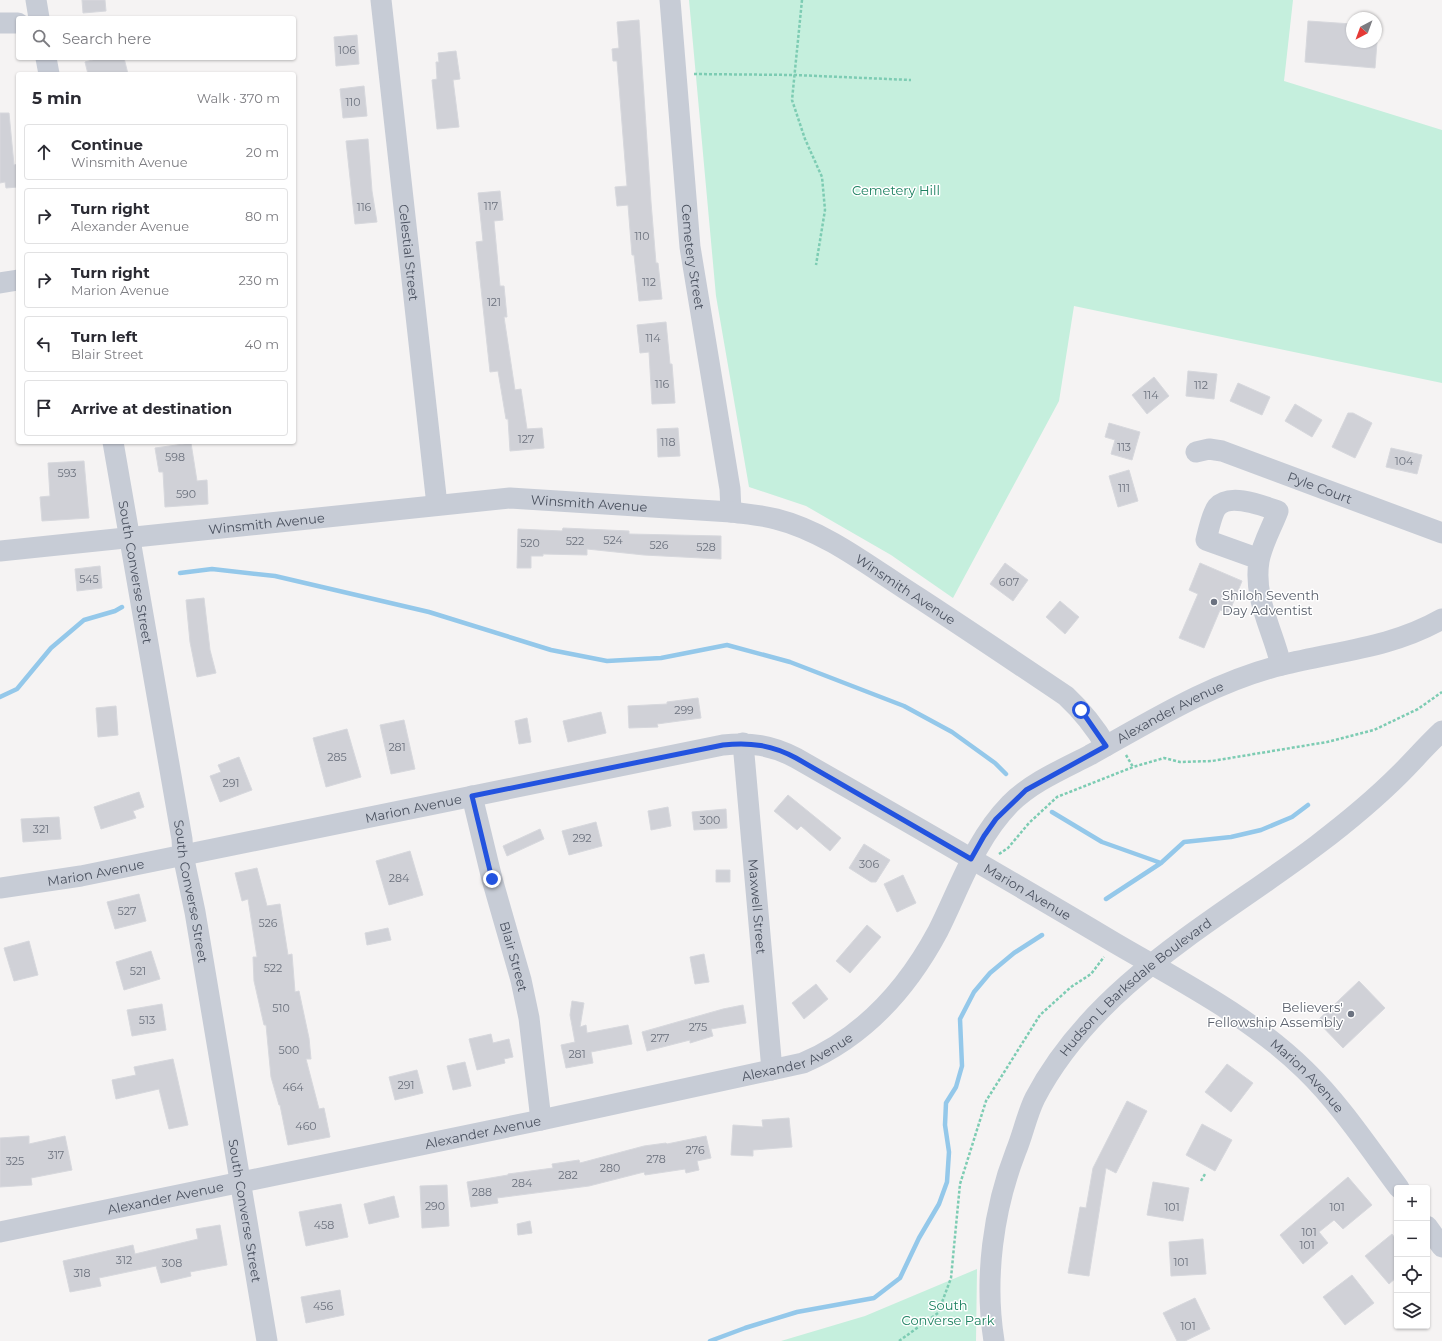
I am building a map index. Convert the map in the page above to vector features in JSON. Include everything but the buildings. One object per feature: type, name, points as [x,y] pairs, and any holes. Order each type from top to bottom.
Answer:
[{"type":"street","points":[[36,0],[39,16]]},
{"type":"street","name":"Celestial Street","points":[[381,0],[437,505]]},
{"type":"street","name":"Cemetery Street","points":[[670,0],[690,247],[730,490],[731,512]]},
{"type":"street","points":[[0,23],[16,23]]},
{"type":"street","points":[[46,60],[49,72]]},
{"type":"street","points":[[0,283],[16,280]]},
{"type":"street","name":"South Converse Street","points":[[113,444],[268,1341]]},
{"type":"street","name":"Pyle Court","points":[[1196,452],[1209,449],[1222,451],[1442,534]]},
{"type":"street","name":"Winsmith Avenue","points":[[0,551],[510,498],[731,512],[777,519],[808,530],[841,548],[1066,696],[1085,714],[1106,746]]},
{"type":"street","points":[[1259,559],[1257,583],[1263,611],[1281,665]]},
{"type":"street","name":"Alexander Avenue","points":[[0,1232],[541,1120],[803,1063],[827,1052],[849,1039],[883,1008],[921,961],[971,859],[984,836],[996,819],[1026,790],[1200,696],[1226,684],[1281,665],[1367,648],[1401,638],[1442,619]]},
{"type":"street","name":"Hudson L Barksdale Boulevard","points":[[994,1341],[991,1294],[995,1229],[1001,1197],[1034,1100],[1052,1070],[1094,1017],[1151,964],[1323,840],[1400,775],[1442,731]]},
{"type":"street","name":"Marion Avenue","points":[[0,888],[81,876],[723,745],[742,743],[770,747],[796,758],[1226,1008],[1270,1041],[1305,1070],[1346,1117],[1397,1185]]},
{"type":"street","name":"Maxwell Street","points":[[742,743],[772,1070]]},
{"type":"street","name":"Blair Street","points":[[472,796],[492,879],[521,980],[529,1018],[541,1120]]},
{"type":"street","points":[[1430,1230],[1442,1247]]},
{"type":"path","points":[[802,0],[792,100],[805,140],[822,177],[825,210],[816,265]]},
{"type":"path","points":[[692,74],[794,75],[911,80]]},
{"type":"path","points":[[997,855],[1008,848],[1030,823],[1057,797],[1133,767],[1164,758],[1180,762],[1212,761],[1327,742],[1374,730],[1418,709],[1442,692]]},
{"type":"path","points":[[899,1341],[938,1313],[951,1278],[960,1184],[986,1101],[1040,1015],[1071,987],[1091,974],[1107,954]]},
{"type":"path","points":[[1201,1181],[1205,1174]]},
{"type":"green space","name":"Cemetery Hill","points":[[689,0],[1293,0],[1284,81],[1442,130],[1442,383],[1074,306],[1059,401],[953,598],[891,555],[806,506],[749,487],[716,296]]},
{"type":"green space","name":"South Converse Park","points":[[977,1269],[976,1341],[781,1341],[865,1316]]},
{"type":"waterway","points":[[180,573],[212,569],[275,576],[429,612],[551,650],[607,661],[661,658],[727,645],[790,662],[904,706],[952,732],[995,763],[1006,774]]},
{"type":"waterway","points":[[0,697],[17,689],[51,648],[84,620],[115,611],[122,607]]},
{"type":"waterway","points":[[1106,899],[1161,863],[1184,842],[1231,837],[1261,830],[1292,817],[1308,805]]},
{"type":"waterway","points":[[1052,812],[1102,842],[1161,863]]},
{"type":"waterway","points":[[710,1341],[745,1328],[797,1312],[874,1298],[900,1278],[919,1238],[939,1204],[947,1182],[949,1152],[945,1125],[946,1103],[956,1087],[962,1066],[960,1019],[974,992],[990,973],[1014,953],[1042,935]]},
{"type":"place","name":"Shiloh Seventh Day Adventist","points":[[1214,602]]},
{"type":"place","name":"Believers' Fellowship Assembly","points":[[1351,1014]]},
{"type":"route","points":[[492,879],[472,796],[723,745],[742,743],[757,744],[784,751],[971,859],[996,819],[1026,790],[1106,746],[1081,710]]}]
